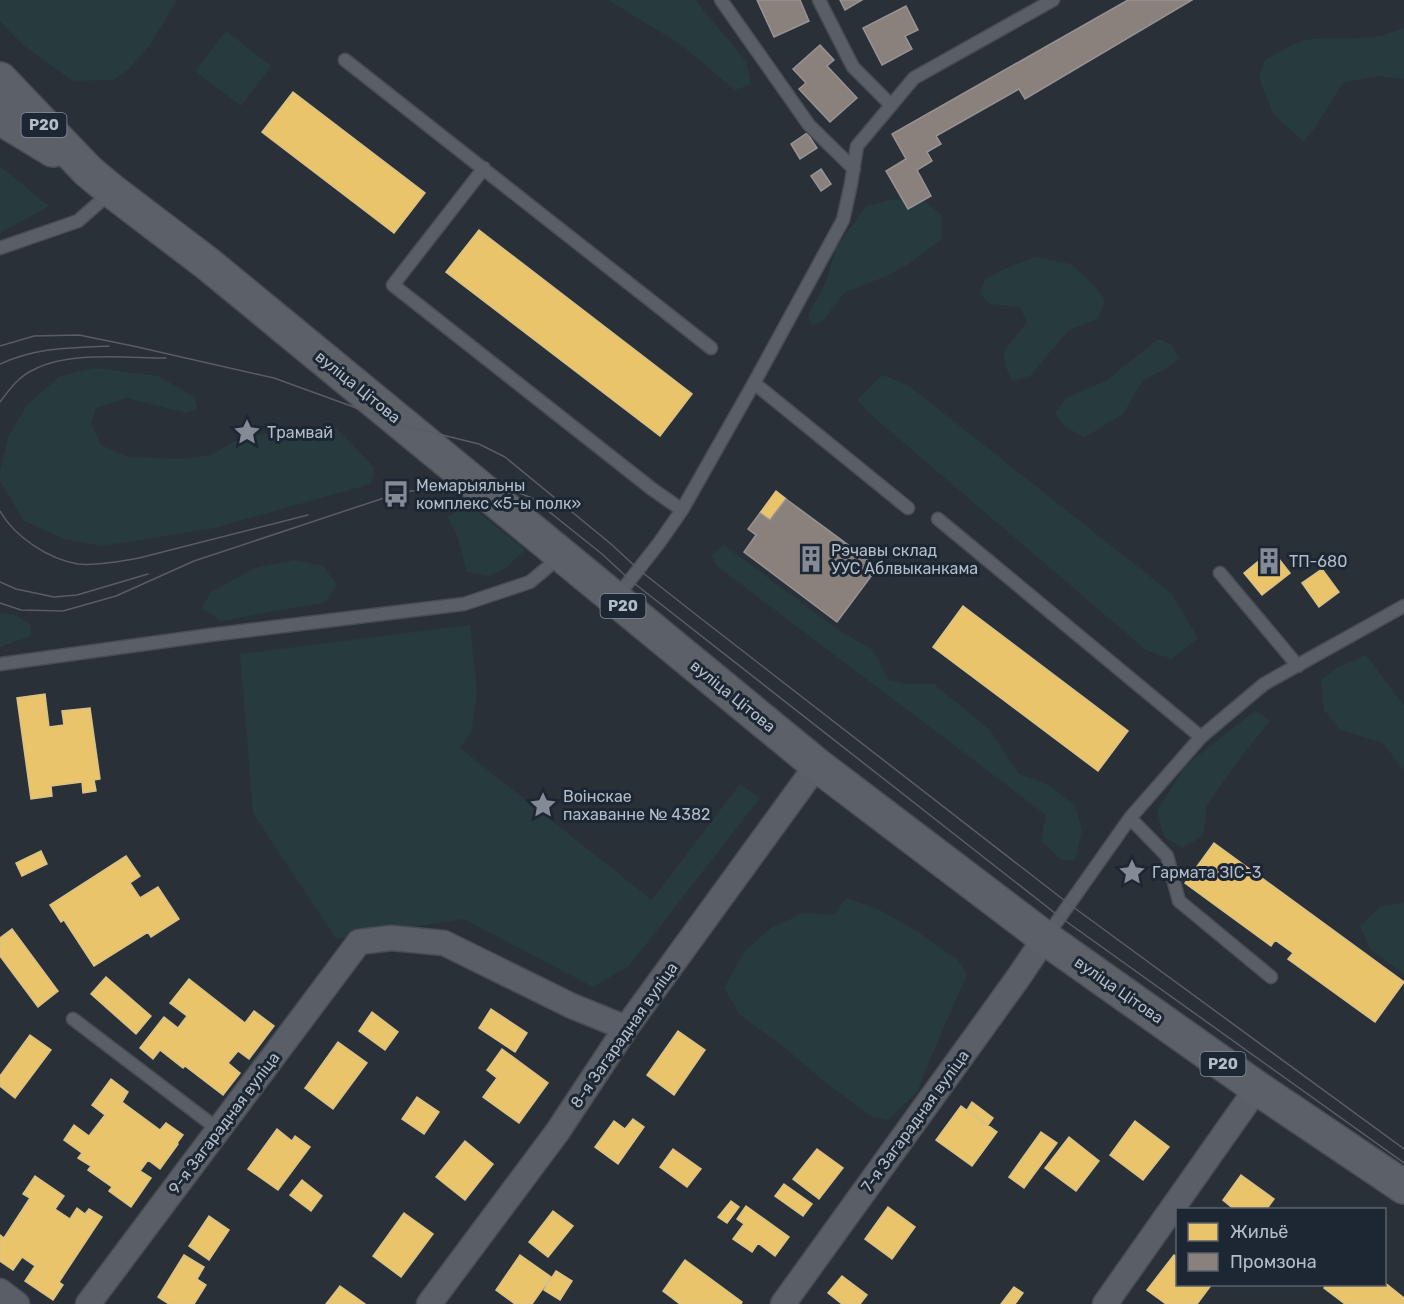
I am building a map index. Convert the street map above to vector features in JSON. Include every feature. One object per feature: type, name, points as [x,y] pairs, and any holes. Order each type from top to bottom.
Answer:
[{"type":"main road","name":"вуліца Цітова","points":[[0,79],[100,181]]},
{"type":"main road","name":"вуліца Цітова","points":[[0,118],[100,181],[208,264],[818,765],[1045,938],[1257,1088],[1404,1187]]},
{"type":"street","name":"8-я Загарадная вуліца","points":[[429,1304],[558,1131],[626,1028],[818,765]]},
{"type":"street","name":"9-я Загарадная вуліца","points":[[88,1304],[359,942],[391,938],[444,943],[572,1006],[626,1028]]},
{"type":"street","name":"7-я Загарадная вуліца","points":[[783,1304],[1045,938]]},
{"type":"street","points":[[1105,1304],[1257,1088]]},
{"type":"street","points":[[0,1291],[18,1304]]},
{"type":"lane","points":[[721,0],[808,125],[854,169]]},
{"type":"lane","points":[[819,0],[853,67],[891,105]]},
{"type":"lane","points":[[615,599],[682,510],[843,220],[857,146],[914,78],[1053,0]]},
{"type":"lane","points":[[345,60],[711,348]]},
{"type":"lane","points":[[484,168],[393,285],[652,489],[682,510]]},
{"type":"lane","points":[[0,248],[78,221],[100,181]]},
{"type":"lane","points":[[754,383],[908,508]]},
{"type":"lane","points":[[938,519],[1202,737]]},
{"type":"lane","points":[[0,664],[210,635],[464,604],[530,582],[562,555]]},
{"type":"lane","points":[[1220,573],[1298,666]]},
{"type":"lane","points":[[1045,938],[1130,818],[1202,737],[1264,684],[1404,606]]},
{"type":"lane","points":[[1130,818],[1167,856],[1179,901],[1271,976]]},
{"type":"lane","points":[[73,1019],[219,1130]]},
{"type":"green space","points":[[0,0],[177,0],[150,45],[129,69],[113,80],[73,81],[24,46],[0,21]]},
{"type":"green space","points":[[608,0],[696,0],[746,61],[751,84],[735,90],[680,44]]},
{"type":"green space","points":[[1404,27],[1404,79],[1377,76],[1343,83],[1315,128],[1303,141],[1273,114],[1259,77],[1265,60],[1302,41],[1381,36]]},
{"type":"green space","points":[[226,31],[271,66],[241,106],[195,71]]},
{"type":"green space","points":[[0,166],[49,206],[0,233]]},
{"type":"green space","points":[[923,199],[941,215],[942,239],[909,264],[882,278],[845,292],[824,320],[812,326],[808,315],[826,282],[836,248],[866,206],[890,200]]},
{"type":"green space","points":[[1035,257],[1071,264],[1095,286],[1105,300],[1098,319],[1069,330],[1030,376],[1012,381],[1005,365],[1004,351],[1027,322],[1020,307],[990,304],[980,294],[985,279]]},
{"type":"green space","points":[[1158,339],[1172,345],[1179,358],[1167,368],[1143,380],[1123,414],[1085,437],[1065,427],[1055,413],[1066,398],[1106,381]]},
{"type":"green space","points":[[94,368],[158,376],[195,397],[197,408],[187,413],[126,398],[96,408],[91,424],[101,445],[129,457],[181,459],[211,455],[240,438],[313,427],[336,428],[375,468],[371,484],[210,529],[101,546],[65,539],[24,521],[0,481],[0,472],[8,437],[27,405],[60,376]]},
{"type":"green space","points":[[882,375],[908,385],[1171,593],[1198,638],[1172,659],[1147,651],[869,413],[857,400]]},
{"type":"green space","points":[[467,503],[525,550],[506,568],[489,576],[467,572],[458,538],[448,517]]},
{"type":"green space","points":[[724,545],[834,627],[874,651],[888,680],[906,684],[934,684],[990,730],[1019,774],[1049,785],[1075,806],[1082,830],[1075,860],[1061,860],[1041,841],[1046,815],[717,566],[711,555]]},
{"type":"green space","points":[[294,560],[323,566],[337,585],[326,602],[221,621],[202,608],[211,592],[255,568]]},
{"type":"green space","points":[[0,613],[15,615],[30,625],[31,636],[0,647]]},
{"type":"green space","points":[[470,625],[477,691],[472,731],[460,748],[652,900],[740,784],[760,798],[629,966],[593,987],[464,919],[336,939],[253,813],[240,654]]},
{"type":"green space","points":[[1366,655],[1404,706],[1404,771],[1383,743],[1340,730],[1324,710],[1321,680],[1338,667]]},
{"type":"green space","points":[[1256,710],[1270,721],[1240,758],[1207,805],[1203,836],[1182,848],[1164,836],[1157,811],[1186,765]]},
{"type":"green space","points":[[846,898],[880,910],[918,932],[958,960],[967,975],[917,1092],[888,1120],[873,1117],[827,1084],[790,1052],[740,1015],[724,988],[744,952],[771,928],[803,913],[834,915]]},
{"type":"green space","points":[[1404,903],[1404,974],[1370,949],[1360,926],[1381,906]]},
{"type":"building: Жильё","points":[[293,92],[425,193],[394,233],[262,132]]},
{"type":"building: Жильё","points":[[479,230],[692,394],[660,436],[446,272]]},
{"type":"building: Жильё","points":[[776,491],[786,499],[770,520],[760,513]]},
{"type":"building: Жильё","name":"ТП-680","points":[[1272,550],[1290,573],[1262,595],[1244,573]]},
{"type":"building: Жильё","points":[[1322,569],[1339,592],[1319,607],[1302,583]]},
{"type":"building: Жильё","points":[[963,606],[1128,731],[1098,771],[933,647]]},
{"type":"building: Жильё","points":[[45,694],[49,727],[64,725],[62,711],[90,708],[100,779],[94,780],[96,791],[83,793],[82,782],[51,786],[52,796],[31,799],[17,698]]},
{"type":"building: Жильё","points":[[1214,843],[1404,982],[1375,1022],[1288,959],[1293,953],[1275,940],[1271,946],[1185,883]]},
{"type":"building: Жильё","points":[[41,851],[47,864],[22,876],[16,863]]},
{"type":"building: Жильё","points":[[126,856],[140,876],[130,883],[140,898],[158,887],[179,919],[151,937],[148,932],[94,966],[64,920],[61,922],[50,905]]},
{"type":"building: Жильё","points":[[12,929],[58,991],[38,1007],[0,956],[0,938]]},
{"type":"building: Жильё","points":[[106,977],[151,1016],[136,1034],[91,994]]},
{"type":"building: Жильё","points":[[189,979],[245,1023],[254,1011],[274,1026],[249,1059],[238,1051],[228,1063],[240,1073],[223,1095],[160,1050],[153,1059],[140,1048],[164,1017],[178,1028],[187,1016],[170,1003]]},
{"type":"building: Жильё","points":[[491,1009],[527,1033],[515,1052],[479,1028]]},
{"type":"building: Жильё","points":[[372,1012],[398,1032],[385,1050],[359,1031]]},
{"type":"building: Жильё","points":[[678,1031],[705,1050],[674,1095],[647,1075]]},
{"type":"building: Жильё","points":[[30,1035],[51,1050],[15,1098],[0,1086],[0,1076]]},
{"type":"building: Жильё","points":[[338,1042],[367,1063],[333,1109],[305,1088]]},
{"type":"building: Жильё","points":[[502,1049],[548,1083],[519,1123],[483,1097],[497,1078],[487,1070]]},
{"type":"building: Жильё","points":[[111,1079],[128,1092],[122,1102],[160,1130],[166,1123],[183,1135],[160,1169],[148,1160],[140,1171],[151,1178],[131,1207],[109,1191],[112,1187],[88,1170],[91,1166],[78,1158],[82,1153],[64,1140],[74,1125],[89,1136],[105,1115],[92,1105]]},
{"type":"building: Жильё","points":[[417,1097],[439,1112],[424,1134],[402,1119]]},
{"type":"building: Жильё","points":[[972,1102],[993,1118],[988,1125],[967,1110]]},
{"type":"building: Жильё","points":[[961,1106],[997,1132],[972,1166],[936,1140]]},
{"type":"building: Жильё","points":[[633,1119],[644,1127],[618,1164],[595,1147],[614,1121],[625,1129]]},
{"type":"building: Жильё","points":[[1135,1121],[1169,1147],[1143,1180],[1110,1155]]},
{"type":"building: Жильё","points":[[277,1129],[292,1141],[295,1136],[310,1147],[278,1190],[248,1169]]},
{"type":"building: Жильё","points":[[1041,1132],[1057,1143],[1024,1188],[1009,1177]]},
{"type":"building: Жильё","points":[[1069,1137],[1099,1161],[1076,1191],[1045,1168]]},
{"type":"building: Жильё","points":[[465,1141],[493,1164],[465,1200],[436,1177]]},
{"type":"building: Жильё","points":[[673,1149],[701,1169],[687,1187],[660,1167]]},
{"type":"building: Жильё","points":[[817,1149],[843,1168],[819,1199],[793,1179]]},
{"type":"building: Жильё","points":[[1241,1175],[1274,1199],[1267,1208],[1233,1208],[1223,1200]]},
{"type":"building: Жильё","points":[[35,1176],[64,1196],[55,1209],[70,1219],[77,1208],[85,1214],[89,1209],[102,1217],[59,1282],[63,1285],[53,1300],[25,1281],[35,1266],[22,1257],[13,1270],[0,1261],[0,1235],[4,1238],[30,1198],[23,1194]]},
{"type":"building: Жильё","points":[[302,1180],[322,1196],[311,1211],[290,1195]]},
{"type":"building: Жильё","points":[[784,1184],[812,1204],[803,1216],[775,1196]]},
{"type":"building: Жильё","points":[[731,1201],[739,1207],[727,1223],[718,1217]]},
{"type":"building: Жильё","points":[[746,1206],[789,1237],[775,1256],[758,1243],[752,1252],[733,1239],[744,1224],[737,1219]]},
{"type":"building: Жильё","points":[[888,1207],[915,1227],[892,1259],[865,1239]]},
{"type":"building: Жильё","points":[[553,1211],[573,1226],[548,1257],[529,1242]]},
{"type":"building: Жильё","points":[[404,1213],[433,1234],[401,1277],[373,1256]]},
{"type":"building: Жильё","points":[[209,1216],[229,1230],[209,1260],[189,1246]]},
{"type":"building: Жильё","points":[[184,1255],[204,1267],[197,1279],[206,1285],[194,1304],[169,1304],[158,1297]]},
{"type":"building: Жильё","points":[[520,1255],[551,1277],[532,1304],[515,1304],[496,1290]]},
{"type":"building: Жильё","points":[[1174,1255],[1176,1256],[1176,1286],[1210,1286],[1197,1304],[1166,1304],[1147,1290]]},
{"type":"building: Жильё","points":[[685,1260],[742,1302],[741,1304],[680,1304],[663,1291]]},
{"type":"building: Жильё","points":[[556,1271],[572,1281],[560,1300],[544,1290]]},
{"type":"building: Жильё","points":[[842,1276],[867,1295],[860,1304],[842,1304],[828,1293]]},
{"type":"building: Жильё","points":[[1386,1284],[1404,1298],[1404,1304],[1345,1304],[1324,1288],[1325,1286],[1386,1286]]},
{"type":"building: Жильё","points":[[340,1286],[365,1304],[326,1304]]},
{"type":"building: Жильё","points":[[1014,1287],[1023,1293],[1015,1304],[1001,1304]]},
{"type":"building: Промзона","points":[[757,0],[800,0],[809,21],[774,37]]},
{"type":"building: Промзона","points":[[840,0],[862,0],[845,10]]},
{"type":"building: Промзона","points":[[1128,0],[1192,0],[1025,99],[1019,89],[936,136],[941,144],[927,152],[932,161],[917,170],[931,196],[908,209],[886,171],[906,159],[892,134]]},
{"type":"building: Промзона","points":[[906,6],[918,30],[905,36],[912,49],[882,65],[863,28]]},
{"type":"building: Промзона","points":[[820,45],[834,60],[827,66],[857,98],[830,122],[799,89],[806,83],[793,69]]},
{"type":"building: Промзона","points":[[807,133],[817,148],[800,159],[791,144]]},
{"type":"building: Промзона","points":[[821,169],[831,184],[821,191],[811,176]]},
{"type":"building: Промзона","name":"Рэчавы склад УУС Аблвыканкама","points":[[786,499],[878,567],[837,622],[744,552],[756,535],[748,529],[760,513],[770,520]]},
{"type":"tram line","points":[[0,346],[34,336],[79,335],[133,346],[274,378],[406,426],[479,444],[505,457],[638,569],[1069,904],[1404,1149]]},
{"type":"tram line","points":[[0,364],[41,351],[109,346]]},
{"type":"tram line","points":[[0,402],[23,376],[47,364],[98,357],[166,358]]},
{"type":"tram line","points":[[0,603],[21,610],[63,611],[116,596],[194,561],[411,491],[481,489],[514,491],[532,498],[602,554],[630,580],[1060,917],[1404,1163]]},
{"type":"tram line","points":[[0,511],[14,530],[33,545],[55,557],[78,564],[108,563],[139,558],[308,515]]},
{"type":"tram line","points":[[0,582],[16,589],[54,597],[77,595],[148,574]]},
{"type":"place","name":"Трамвай","points":[[247,432]]},
{"type":"place","name":"Мемарыяльны комплекс «5-ы полк»","points":[[396,494]]},
{"type":"place","name":"Рэчавы склад УУС Аблвыканкама","points":[[811,559]]},
{"type":"place","name":"ТП-680","points":[[1269,561]]},
{"type":"place","name":"Воінскае пахаванне № 4382","points":[[543,805]]},
{"type":"place","name":"Гармата ЗІС-3","points":[[1132,872]]}]
